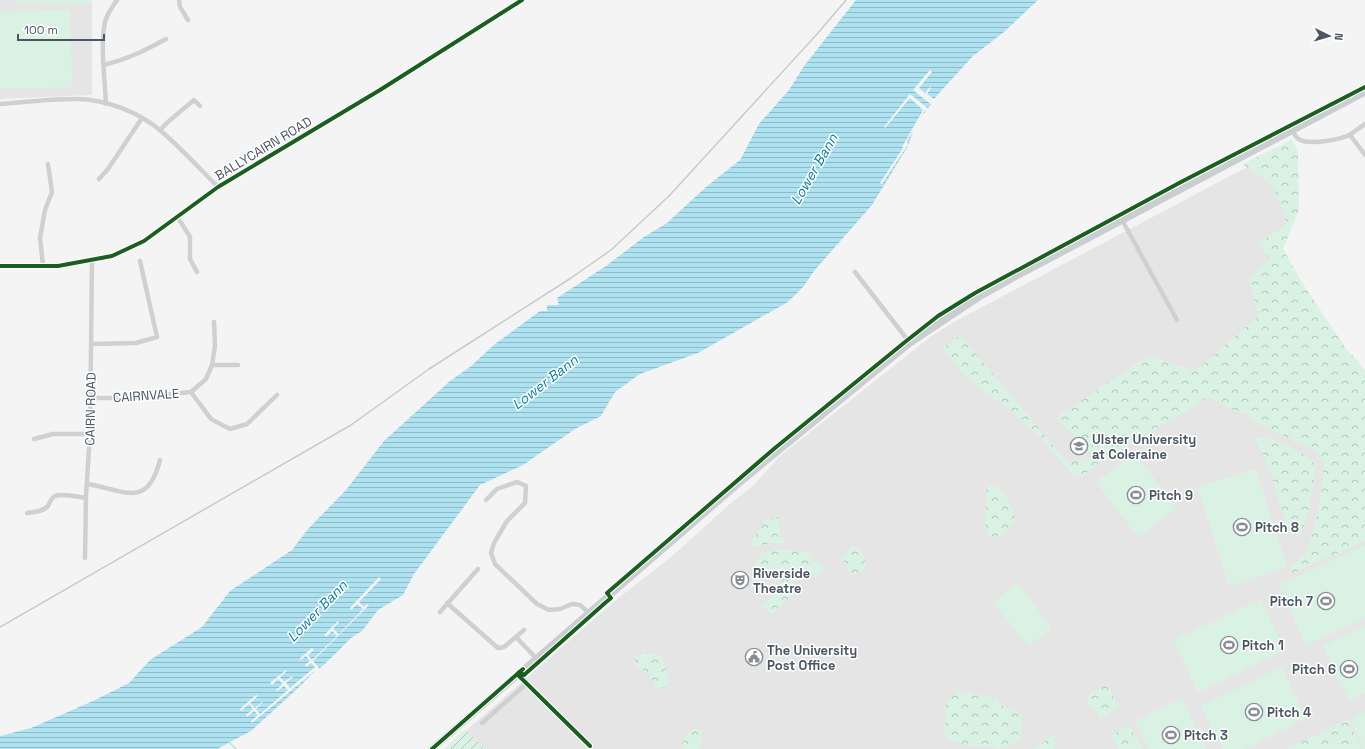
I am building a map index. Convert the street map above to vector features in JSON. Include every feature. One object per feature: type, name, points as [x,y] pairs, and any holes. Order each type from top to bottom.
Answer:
[{"type":"main road","points":[[432,749],[738,484],[910,343],[979,297],[1365,92]]},
{"type":"street","points":[[106,104],[103,35],[111,8],[117,0]]},
{"type":"street","points":[[179,0],[180,7],[188,20]]},
{"type":"street","name":"BALLYCAIRN ROAD","points":[[0,266],[58,266],[112,256],[144,241],[218,187],[380,90],[522,0]]},
{"type":"street","points":[[104,65],[137,55],[166,39]]},
{"type":"street","points":[[0,104],[77,99],[92,100],[134,113],[160,130],[218,187]]},
{"type":"street","points":[[160,130],[194,100],[200,106]]},
{"type":"street","points":[[99,179],[108,169],[142,118]]},
{"type":"street","points":[[1292,130],[1296,137],[1302,141],[1310,142],[1335,140],[1350,135],[1365,124]]},
{"type":"street","points":[[1350,135],[1365,155]]},
{"type":"street","points":[[42,266],[40,238],[45,210],[52,192],[48,164]]},
{"type":"street","points":[[177,216],[190,237],[190,259],[197,272]]},
{"type":"street","points":[[1122,220],[1177,320]]},
{"type":"street","name":"CAIRN ROAD","points":[[85,558],[86,498],[90,434],[92,260]]},
{"type":"street","points":[[91,344],[136,343],[157,337],[140,261]]},
{"type":"street","points":[[855,272],[910,343]]},
{"type":"street","name":"CAIRNVALE","points":[[90,398],[135,398],[191,392],[206,379],[212,365],[215,346],[214,322]]},
{"type":"street","points":[[212,365],[238,364]]},
{"type":"street","points":[[191,392],[211,419],[230,429],[247,424],[278,395]]},
{"type":"street","points":[[34,439],[53,434],[90,434]]},
{"type":"street","points":[[87,484],[129,494],[138,492],[147,487],[153,480],[160,460]]},
{"type":"street","points":[[486,500],[497,489],[517,482],[526,486],[524,503],[507,521],[494,543],[491,553],[495,564],[537,604],[549,610],[560,609],[572,604],[580,605],[589,613]]},
{"type":"street","points":[[27,513],[41,511],[56,495],[63,494],[86,498]]},
{"type":"street","points":[[440,612],[478,569]]},
{"type":"street","points":[[448,603],[496,647],[504,647],[524,630]]},
{"type":"street","points":[[516,637],[536,658]]},
{"type":"street","points":[[482,724],[526,684]]},
{"type":"shaded area","points":[[0,0],[92,0],[92,95],[0,99]]},
{"type":"shaded area","name":"Ulster University at Coleraine","points":[[1266,157],[1290,219],[1273,247],[1365,435],[1365,749],[445,749],[617,599],[670,558],[732,502],[753,486],[779,457],[929,338],[952,323]]},
{"type":"green space","points":[[15,0],[92,0],[92,4],[15,3]]},
{"type":"green space","points":[[70,10],[72,87],[0,89],[0,12]]},
{"type":"green space","points":[[1292,140],[1298,151],[1299,210],[1283,249],[1303,284],[1345,347],[1365,370],[1365,541],[1290,574],[1289,570],[1308,551],[1318,513],[1324,463],[1317,452],[1254,422],[1251,415],[1237,412],[1208,397],[1101,463],[1056,418],[1148,356],[1195,371],[1259,316],[1249,280],[1269,259],[1259,243],[1286,224],[1285,214],[1272,184],[1242,164]]},
{"type":"green space","points":[[960,335],[1068,463],[1089,458],[1099,464],[1082,476],[1074,477],[1042,438],[1011,411],[966,377],[943,348]]},
{"type":"green space","points":[[1258,437],[1270,439],[1290,447],[1312,460],[1314,466],[1314,485],[1306,519],[1300,534],[1292,534],[1289,532],[1268,464],[1256,441]]},
{"type":"green space","name":"Pitch 9","points":[[1135,453],[1177,508],[1138,537],[1096,482]]},
{"type":"green space","name":"Pitch 8","points":[[1256,469],[1287,567],[1229,586],[1197,487]]},
{"type":"green space","points":[[987,484],[997,487],[1007,498],[1015,516],[1012,525],[1003,535],[989,537],[985,524]]},
{"type":"green space","points":[[778,517],[781,537],[789,543],[773,543],[749,547],[766,519]]},
{"type":"green space","name":"Pitch 7","points":[[1365,545],[1365,618],[1306,645],[1279,585]]},
{"type":"green space","points":[[853,546],[864,555],[866,570],[852,575],[842,558]]},
{"type":"green space","points":[[778,549],[811,553],[813,559],[792,584],[792,595],[772,614],[761,605],[774,596],[783,579],[776,573],[757,569],[754,565],[763,552]]},
{"type":"green space","points":[[816,560],[824,570],[815,578],[807,567]]},
{"type":"green space","points":[[1017,583],[1051,627],[1029,646],[993,603]]},
{"type":"green space","name":"Pitch 1","points":[[1261,599],[1285,650],[1198,692],[1174,640]]},
{"type":"green space","name":"Pitch 6","points":[[1365,626],[1365,693],[1349,701],[1323,646]]},
{"type":"green space","points":[[647,653],[662,657],[669,678],[667,687],[657,688],[648,673],[636,665],[634,656]]},
{"type":"green space","name":"Pitch 4","points":[[1281,667],[1306,718],[1245,749],[1223,749],[1201,706]]},
{"type":"green space","points":[[1108,684],[1118,708],[1100,718],[1086,701],[1090,693]]},
{"type":"green space","points":[[959,691],[990,697],[997,700],[1003,706],[1016,711],[1022,716],[1023,720],[1019,740],[998,749],[984,745],[969,746],[952,741],[944,734],[943,730],[946,722],[945,707],[949,699]]},
{"type":"green space","name":"Pitch 3","points":[[1182,698],[1206,749],[1149,749],[1135,721]]},
{"type":"green space","points":[[1365,712],[1365,749],[1364,749],[1350,720]]},
{"type":"green space","points":[[1347,720],[1362,749],[1286,749]]},
{"type":"green space","points":[[1129,725],[1143,749],[1119,749],[1111,736]]},
{"type":"green space","points":[[465,729],[485,749],[444,749]]},
{"type":"green space","points":[[693,729],[702,730],[702,742],[699,749],[685,749],[682,746],[683,739]]},
{"type":"green space","points":[[1055,733],[1055,749],[1035,749]]},
{"type":"water","name":"Lower Bann","points":[[856,0],[1038,0],[1004,32],[973,56],[952,79],[915,124],[908,146],[872,205],[814,271],[803,287],[788,302],[698,353],[640,374],[615,392],[601,416],[575,429],[523,465],[480,485],[414,574],[403,595],[378,610],[362,631],[351,638],[251,731],[217,749],[0,749],[0,736],[31,728],[93,701],[129,683],[150,660],[202,627],[230,591],[292,550],[308,529],[346,490],[384,441],[450,381],[470,367],[495,344],[540,311],[547,311],[547,305],[559,305],[557,298],[606,266],[644,237],[667,223],[706,187],[740,160],[759,124],[789,90],[804,66]]},
{"type":"pier","points":[[930,70],[932,72],[919,88],[925,93],[930,87],[931,88],[927,94],[934,99],[951,80],[952,81],[933,106],[913,90]]},
{"type":"pier","points":[[910,94],[930,110],[928,112],[925,110],[907,141],[909,147],[907,146],[882,184],[880,183],[903,148],[902,147],[923,110],[910,98],[885,128],[884,127]]},
{"type":"pier","points":[[379,577],[381,579],[359,602],[364,607],[367,604],[369,605],[313,661],[320,669],[305,685],[303,683],[316,670],[252,723],[251,721],[258,715],[254,711],[247,717],[246,715],[253,709],[249,704],[241,711],[240,709],[256,695],[258,696],[250,703],[255,708],[263,701],[256,709],[260,714],[288,690],[284,686],[277,691],[276,690],[283,684],[278,679],[272,685],[270,683],[286,670],[287,671],[280,677],[284,682],[292,676],[293,677],[286,683],[290,688],[315,667],[311,663],[306,667],[305,665],[310,661],[306,656],[300,660],[299,659],[312,648],[314,650],[308,655],[312,660],[337,636],[332,631],[326,637],[324,635],[338,621],[339,622],[333,629],[339,634],[363,609],[357,604],[351,610],[350,608]]},
{"type":"waterway","points":[[229,742],[236,749]]},
{"type":"railway","points":[[0,627],[351,425],[429,369],[571,278],[611,250],[669,196],[818,33],[846,0]]},
{"type":"cycle path","points":[[0,266],[58,266],[112,256],[144,241],[218,187],[380,90],[522,0]]},
{"type":"cycle path","points":[[519,672],[524,675],[611,598],[607,593],[775,448],[938,316],[975,293],[1181,182],[1365,87]]},
{"type":"cycle path","points":[[432,749],[523,669]]},
{"type":"cycle path","points":[[517,674],[590,746]]},
{"type":"place","name":"Ulster University at Coleraine","points":[[1079,446]]},
{"type":"place","name":"Pitch 9","points":[[1136,495]]},
{"type":"place","name":"Pitch 8","points":[[1242,527]]},
{"type":"place","name":"Riverside Theatre","points":[[740,580]]},
{"type":"place","name":"Pitch 7","points":[[1326,601]]},
{"type":"place","name":"Pitch 1","points":[[1229,645]]},
{"type":"place","name":"The University Post Office","points":[[754,657]]},
{"type":"place","name":"Pitch 6","points":[[1349,669]]},
{"type":"place","name":"Pitch 4","points":[[1254,712]]},
{"type":"place","name":"Pitch 3","points":[[1171,735]]}]
